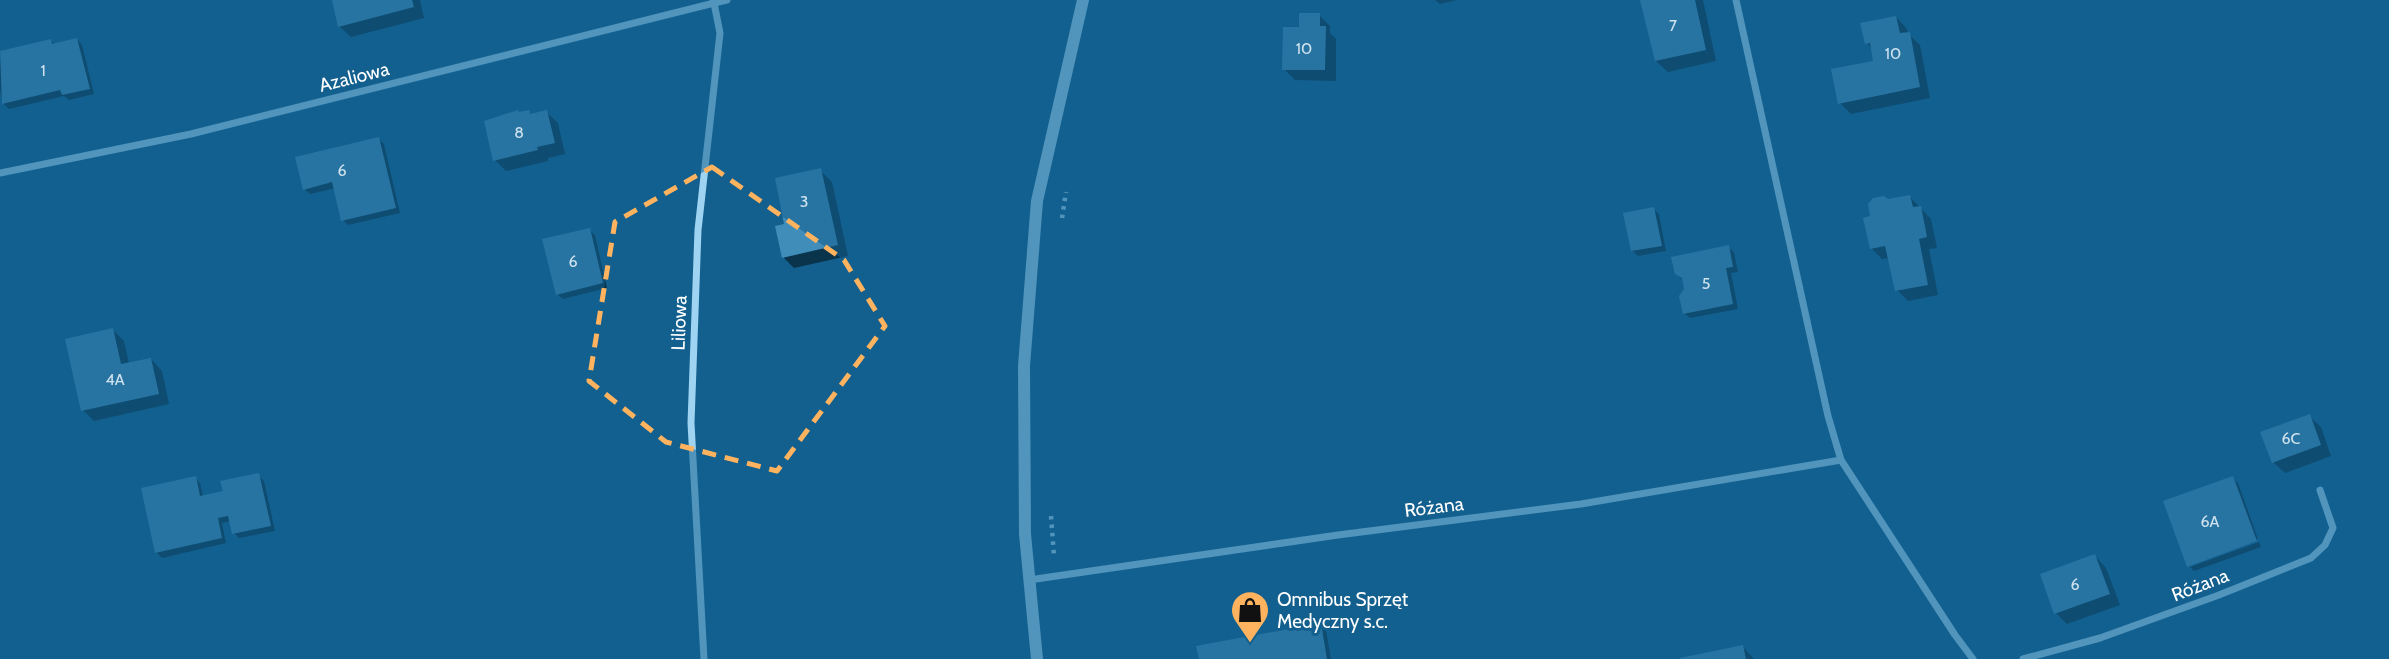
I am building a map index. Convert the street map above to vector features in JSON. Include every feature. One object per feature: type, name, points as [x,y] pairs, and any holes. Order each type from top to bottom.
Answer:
[{"type":"street","points":[[714,2],[727,0]]},
{"type":"street","points":[[1037,659],[1025,534],[1024,366],[1037,201],[1083,0]]},
{"type":"street","points":[[1736,0],[1828,416],[1841,460],[1973,659]]},
{"type":"street","name":"Azaliowa","points":[[0,173],[191,134],[714,2]]},
{"type":"street","name":"Liliowa","points":[[704,659],[691,423],[698,230],[720,33],[714,2]]},
{"type":"street","name":"Różana","points":[[1030,580],[1338,535],[1581,504],[1841,460]]},
{"type":"street","name":"Różana","points":[[2023,659],[2100,638],[2311,558],[2325,545],[2333,528],[2320,490]]},
{"type":"path","points":[[1060,227],[1067,187]]},
{"type":"path","points":[[1050,510],[1056,576]]},
{"type":"highlighted area","points":[[712,167],[844,260],[885,326],[777,471],[666,442],[589,381],[615,222]]},
{"type":"building","points":[[332,0],[412,0],[414,7],[338,27]]},
{"type":"building","points":[[1640,0],[1695,0],[1706,50],[1655,61]]},
{"type":"building","points":[[1299,13],[1320,13],[1320,26],[1326,26],[1325,70],[1282,70],[1283,27],[1299,27]]},
{"type":"building","points":[[1896,16],[1900,33],[1910,32],[1920,87],[1838,104],[1831,69],[1873,61],[1870,43],[1865,44],[1860,23]]},
{"type":"building","points":[[77,38],[90,89],[62,95],[60,90],[2,104],[0,51],[51,39],[52,44]]},
{"type":"building","points":[[518,110],[529,110],[530,114],[547,110],[555,143],[493,161],[484,121]]},
{"type":"building","points":[[379,137],[396,208],[341,221],[332,182],[303,190],[295,157]]},
{"type":"building","points":[[821,168],[838,245],[782,258],[775,226],[784,224],[775,178]]},
{"type":"building","points":[[1910,195],[1913,207],[1921,206],[1927,237],[1919,239],[1928,285],[1895,291],[1885,246],[1870,249],[1863,218],[1870,216],[1868,204],[1873,198],[1884,196],[1888,199]]},
{"type":"building","points":[[1654,207],[1662,246],[1631,251],[1623,213]]},
{"type":"building","points":[[590,228],[603,283],[556,295],[542,239]]},
{"type":"building","points":[[1729,245],[1733,267],[1726,268],[1733,304],[1683,314],[1679,296],[1684,289],[1682,278],[1675,274],[1671,257]]},
{"type":"building","points":[[113,328],[121,364],[151,358],[159,394],[81,411],[65,339]]},
{"type":"building","points":[[2310,414],[2321,445],[2272,463],[2260,432]]},
{"type":"building","points":[[259,473],[271,526],[232,534],[228,516],[218,518],[222,538],[155,553],[141,488],[196,476],[200,496],[223,491],[220,481]]},
{"type":"building","points":[[2233,476],[2257,541],[2187,567],[2163,501]]},
{"type":"building","points":[[2095,554],[2110,594],[2054,614],[2040,574]]},
{"type":"building","points":[[1321,623],[1327,659],[1199,659],[1196,646]]},
{"type":"building","points":[[1743,645],[1746,659],[1680,659],[1680,658]]},
{"type":"place","name":"Omnibus Sprzęt Medyczny s.c.","points":[[1250,644]]}]
